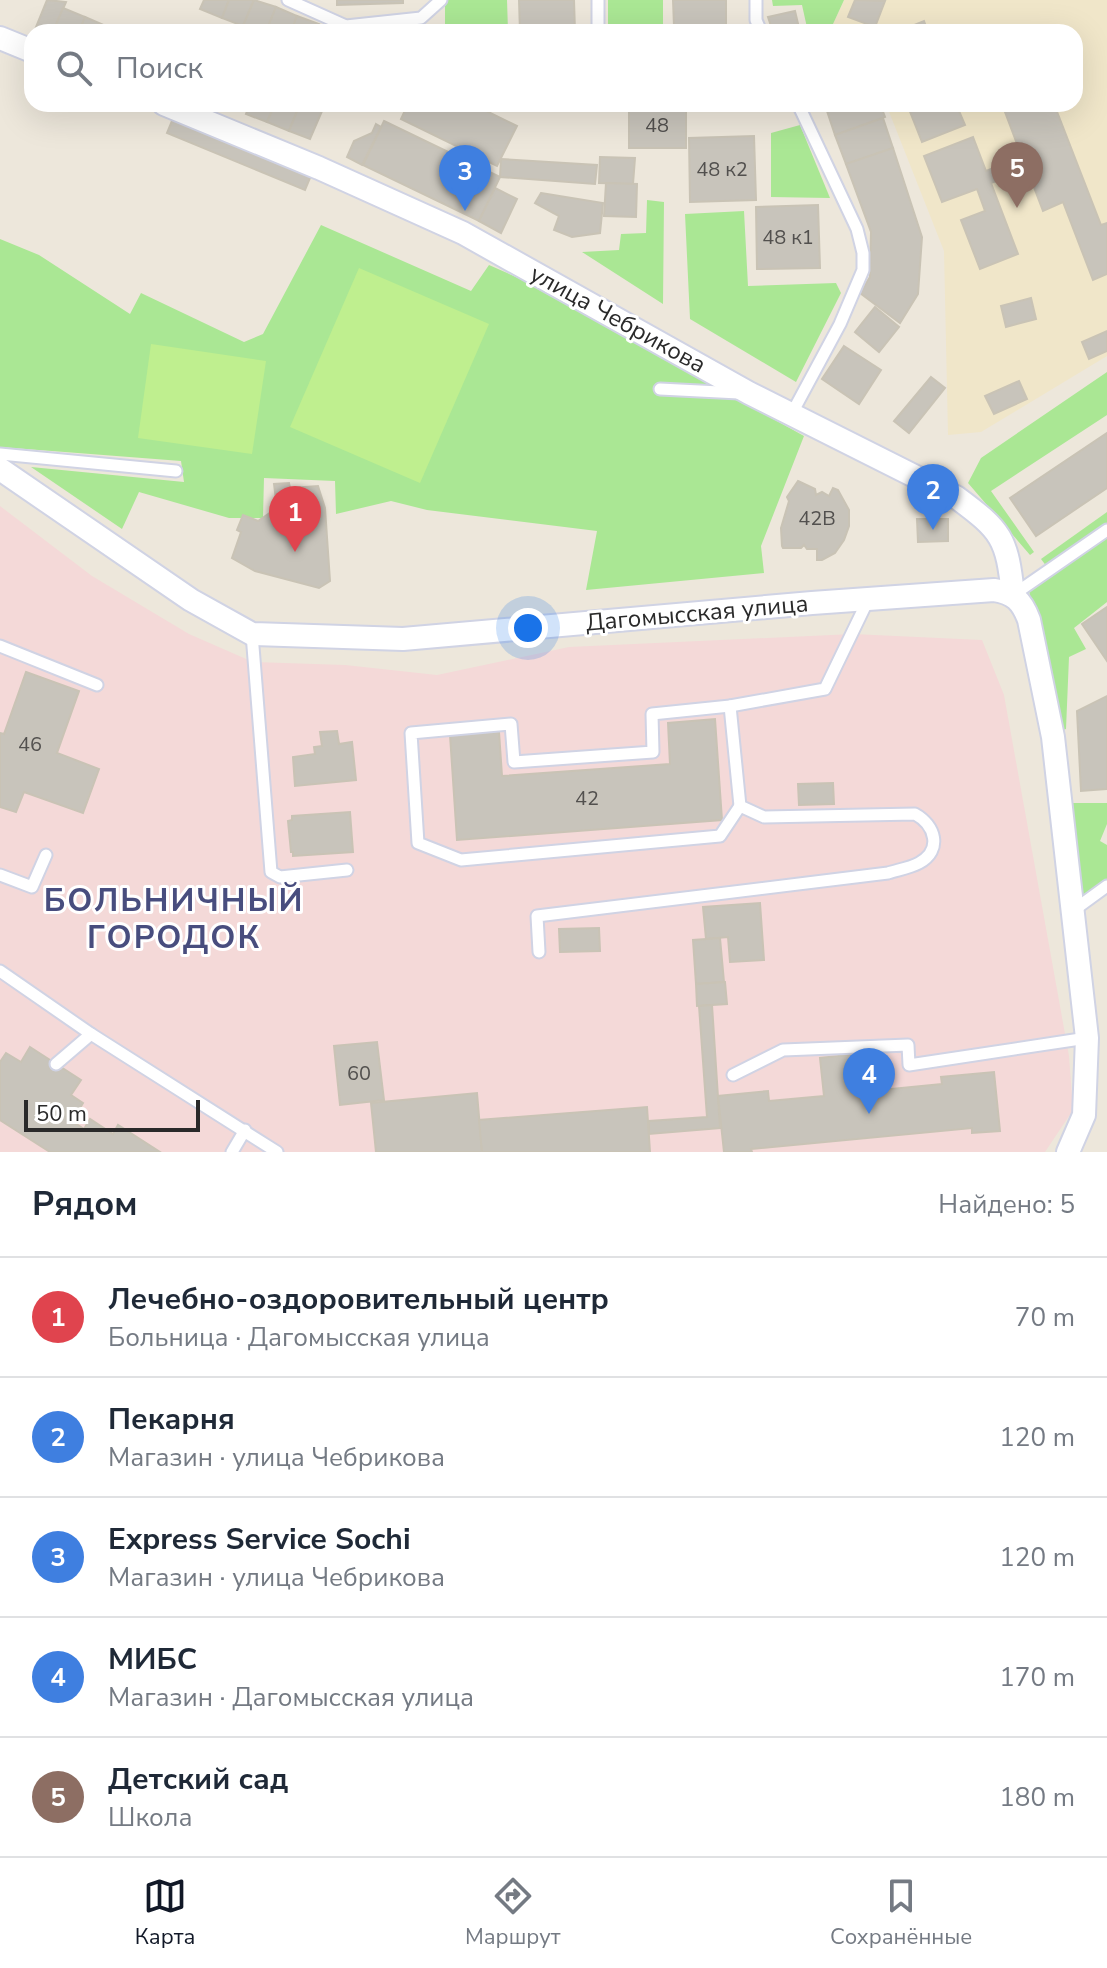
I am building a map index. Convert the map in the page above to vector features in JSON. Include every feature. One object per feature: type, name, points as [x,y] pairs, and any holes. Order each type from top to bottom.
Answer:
[{"type":"street","points":[[0,38],[24,48]]},
{"type":"street","name":"улица Чебрикова","points":[[183,112],[319,168],[463,233],[749,393],[956,497],[981,515],[1002,538],[1009,557],[1013,595]]},
{"type":"street","name":"Дагомысская улица","points":[[0,469],[191,600],[252,634],[403,639],[868,599],[994,590],[1013,595]]},
{"type":"street","points":[[1013,595],[1023,606],[1029,620],[1053,737],[1087,1038],[1084,1115],[1068,1152]]},
{"type":"lane","points":[[288,0],[342,24]]},
{"type":"lane","points":[[365,24],[421,18],[441,0]]},
{"type":"lane","points":[[598,0],[598,24]]},
{"type":"lane","points":[[756,0],[758,24]]},
{"type":"lane","points":[[791,415],[840,324],[863,270],[863,253],[857,229],[802,112]]},
{"type":"lane","points":[[660,389],[749,393]]},
{"type":"lane","points":[[0,454],[176,471]]},
{"type":"lane","points":[[1013,595],[1107,530]]},
{"type":"lane","points":[[730,706],[740,806],[720,836],[461,860],[418,843],[411,733],[511,724],[514,762],[653,752],[652,714],[730,706],[825,689],[868,599]]},
{"type":"lane","points":[[252,634],[271,872],[280,877],[347,870]]},
{"type":"lane","points":[[0,646],[97,685]]},
{"type":"lane","points":[[539,952],[537,916],[888,873],[920,863],[932,850],[934,834],[927,821],[915,814],[764,817],[740,806]]},
{"type":"lane","points":[[0,875],[32,887],[46,855]]},
{"type":"lane","points":[[1074,910],[1107,886]]},
{"type":"lane","points":[[0,971],[91,1034],[277,1152]]},
{"type":"lane","points":[[56,1064],[91,1034]]},
{"type":"lane","points":[[733,1075],[783,1050],[908,1045],[909,1065],[1087,1038]]},
{"type":"lane","points":[[232,1152],[245,1130]]},
{"type":"shaded area","points":[[844,0],[1107,0],[1107,356],[981,432],[948,435],[944,251],[889,112],[1083,112],[1083,24],[833,24]]},
{"type":"shaded area","points":[[0,506],[92,576],[189,634],[253,662],[345,665],[437,675],[569,647],[853,634],[982,640],[1004,695],[1069,1056],[1073,1110],[1045,1152],[0,1152]]},
{"type":"green space","points":[[445,0],[507,0],[508,24],[445,24]]},
{"type":"green space","points":[[608,0],[663,0],[663,24],[608,24]]},
{"type":"green space","points":[[772,0],[844,0],[833,24],[806,24],[802,5],[773,6]]},
{"type":"green space","points":[[800,125],[830,198],[771,197],[771,133]]},
{"type":"green space","points":[[647,200],[664,202],[663,304],[582,252],[619,250],[621,234],[646,233]]},
{"type":"green space","points":[[744,211],[748,286],[836,283],[841,293],[796,382],[690,319],[685,214]]},
{"type":"green space","points":[[321,225],[471,291],[489,265],[525,281],[804,436],[761,546],[764,573],[586,590],[597,531],[427,510],[391,501],[336,514],[335,481],[264,478],[263,518],[229,518],[139,492],[122,529],[31,467],[184,482],[181,461],[0,447],[0,239],[39,255],[130,314],[141,293],[244,342],[263,334]]},
{"type":"green space","points":[[359,268],[489,324],[420,483],[290,427]]},
{"type":"green space","points":[[151,344],[266,361],[252,454],[138,438]]},
{"type":"green space","points":[[1107,372],[1107,415],[991,491],[1034,552],[1030,555],[968,483],[981,458]]},
{"type":"green space","points":[[1107,512],[1107,525],[1047,567],[1041,559]]},
{"type":"green space","points":[[1107,531],[1107,602],[1074,628],[1086,649],[1069,657],[1066,729],[1056,732],[1028,585]]},
{"type":"green space","points":[[1054,803],[1107,803],[1107,824],[1100,841],[1107,845],[1107,881],[1064,913]]},
{"type":"building","points":[[47,0],[66,2],[56,24],[37,24]]},
{"type":"building","points":[[204,0],[229,0],[222,18],[200,9]]},
{"type":"building","points":[[229,0],[254,0],[244,24],[222,18]]},
{"type":"building","points":[[254,0],[276,7],[269,24],[244,24]]},
{"type":"building","points":[[337,0],[403,0],[403,3],[337,5]]},
{"type":"building","points":[[519,0],[574,0],[575,24],[520,24]]},
{"type":"building","points":[[673,0],[726,0],[726,24],[674,24]]},
{"type":"building","points":[[855,0],[885,1],[876,24],[848,17]]},
{"type":"building","points":[[276,7],[297,16],[294,24],[269,24]]},
{"type":"building","points":[[63,8],[85,17],[82,24],[56,24]]},
{"type":"building","points":[[795,11],[798,24],[770,24],[768,17]]},
{"type":"building","points":[[297,16],[319,24],[294,24]]},
{"type":"building","points":[[85,17],[101,24],[82,24]]},
{"type":"building","points":[[247,112],[271,112],[267,122]]},
{"type":"building","points":[[271,112],[297,112],[289,131],[267,122]]},
{"type":"building","points":[[297,112],[322,112],[310,139],[289,131]]},
{"type":"building","points":[[404,112],[488,112],[517,126],[497,166],[401,119]]},
{"type":"building","points":[[629,112],[686,112],[686,148],[629,148]]},
{"type":"building","points":[[827,112],[883,112],[885,117],[835,135]]},
{"type":"building","points":[[910,112],[959,112],[965,125],[922,142]]},
{"type":"building","points":[[1005,112],[1057,112],[1101,225],[1107,223],[1107,274],[1093,280],[1063,202],[1043,211],[1027,169],[991,183],[1018,254],[980,269],[961,220],[985,211],[977,189],[942,202],[924,156],[973,137],[986,171],[1022,157]]},
{"type":"building","points":[[174,116],[312,173],[305,190],[167,133]]},
{"type":"building","points":[[883,118],[893,148],[846,164],[835,135]]},
{"type":"building","points":[[384,121],[500,177],[479,221],[363,165]]},
{"type":"building","points":[[376,124],[381,127],[362,165],[347,157],[354,141],[372,133]]},
{"type":"building","points":[[754,136],[756,200],[690,202],[689,138]]},
{"type":"building","points":[[893,148],[922,237],[918,294],[900,323],[860,293],[870,277],[871,232],[846,164]]},
{"type":"building","points":[[600,157],[635,158],[633,184],[599,183]]},
{"type":"building","points":[[501,159],[597,165],[595,184],[500,177]]},
{"type":"building","points":[[606,183],[637,184],[636,217],[604,216]]},
{"type":"building","points":[[495,188],[517,199],[501,233],[479,221]]},
{"type":"building","points":[[541,193],[603,203],[600,233],[572,237],[554,230],[559,216],[535,203]]},
{"type":"building","points":[[818,205],[820,268],[757,269],[756,207]]},
{"type":"building","points":[[1031,298],[1036,319],[1006,327],[1001,306]]},
{"type":"building","points":[[875,307],[899,327],[879,352],[855,332]]},
{"type":"building","points":[[1107,331],[1107,351],[1089,359],[1082,342]]},
{"type":"building","points":[[844,346],[881,370],[859,404],[822,379]]},
{"type":"building","points":[[931,377],[945,388],[909,433],[894,421]]},
{"type":"building","points":[[1019,381],[1027,399],[994,414],[985,396]]},
{"type":"building","points":[[1107,433],[1107,488],[1036,536],[1010,498]]},
{"type":"building","points":[[798,481],[815,489],[816,495],[822,492],[829,496],[833,488],[838,490],[849,510],[849,526],[844,540],[835,553],[822,560],[817,560],[817,549],[807,549],[804,545],[801,548],[782,546],[781,528],[789,501],[787,497]]},
{"type":"building","points":[[289,483],[290,488],[318,486],[325,508],[330,581],[319,588],[255,571],[232,558],[243,515],[258,521],[277,508],[274,484]]},
{"type":"building","points":[[917,519],[948,519],[948,541],[918,542]]},
{"type":"building","points":[[1107,607],[1107,661],[1082,624]]},
{"type":"building","points":[[26,672],[79,691],[57,753],[99,769],[83,813],[24,792],[16,812],[0,807],[0,733],[4,734]]},
{"type":"building","points":[[1107,696],[1107,789],[1081,791],[1077,711]]},
{"type":"building","points":[[715,719],[722,820],[457,840],[450,735],[499,732],[502,776],[670,764],[668,723]]},
{"type":"building","points":[[337,731],[339,744],[352,742],[356,780],[295,786],[293,757],[315,754],[314,747],[322,746],[320,732]]},
{"type":"building","points":[[833,783],[834,804],[799,805],[798,784]]},
{"type":"building","points":[[350,812],[353,852],[293,856],[288,821],[292,820],[292,816]]},
{"type":"building","points":[[760,903],[764,960],[730,962],[728,937],[706,939],[703,907]]},
{"type":"building","points":[[599,928],[600,951],[560,952],[559,929]]},
{"type":"building","points":[[720,938],[724,982],[696,984],[693,940]]},
{"type":"building","points":[[725,982],[727,1004],[697,1006],[696,984]]},
{"type":"building","points":[[712,1005],[720,1128],[649,1134],[649,1121],[707,1117],[699,1006]]},
{"type":"building","points":[[377,1042],[384,1100],[340,1105],[334,1046]]},
{"type":"building","points":[[30,1047],[81,1080],[71,1095],[83,1103],[72,1121],[84,1129],[90,1119],[113,1134],[118,1125],[160,1152],[50,1152],[0,1120],[0,1062],[6,1053],[21,1062]]},
{"type":"building","points":[[877,1052],[881,1090],[942,1084],[941,1077],[994,1072],[1000,1131],[972,1133],[972,1128],[751,1149],[752,1152],[724,1152],[718,1096],[768,1091],[769,1101],[824,1096],[820,1058]]},
{"type":"building","points":[[477,1093],[482,1152],[376,1152],[371,1103]]},
{"type":"building","points":[[647,1107],[650,1152],[482,1152],[479,1120]]},
{"type":"place","name":"Детский сад","points":[[1017,208]]},
{"type":"place","name":"Express Service Sochi","points":[[465,211]]},
{"type":"place","name":"Пекарня","points":[[933,530]]},
{"type":"place","name":"Лечебно-оздоровительный центр","points":[[295,552]]},
{"type":"place","name":"МИБС","points":[[869,1114]]},
{"type":"district","name":"БОЛЬНИЧНЫЙ ГОРОДОК","points":[[174,918]]}]
